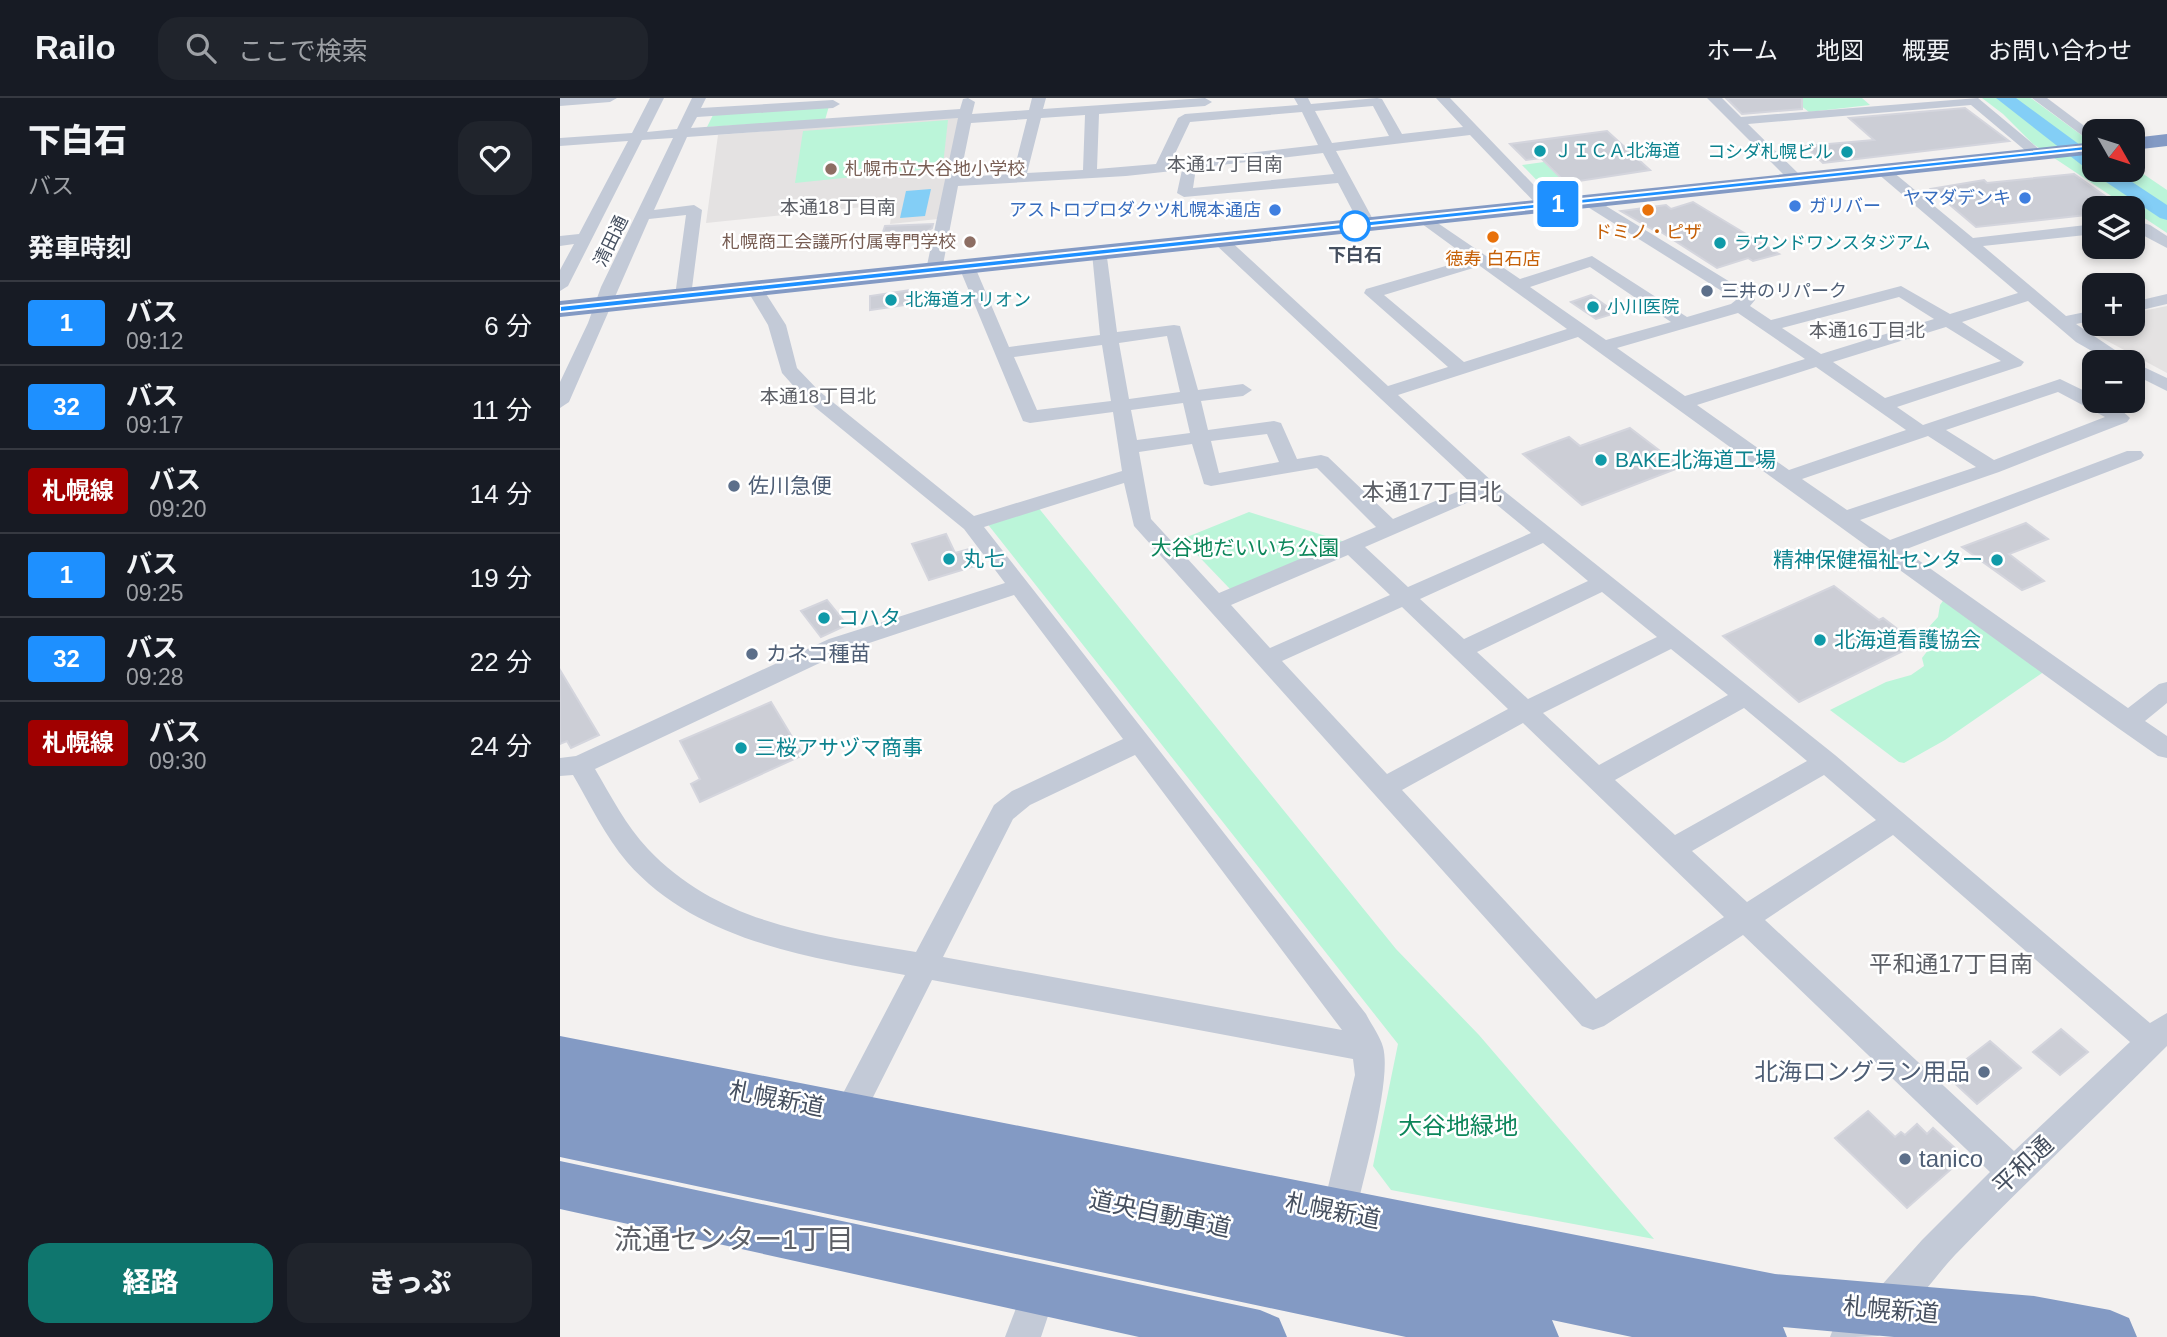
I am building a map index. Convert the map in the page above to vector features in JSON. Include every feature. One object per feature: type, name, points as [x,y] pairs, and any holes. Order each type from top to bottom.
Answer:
[{"type":"highway","points":[[2146,142],[2167,140]]},
{"type":"highway","points":[[560,309],[2082,148]]},
{"type":"highway","name":"札幌新道","points":[[560,1057],[1776,1300],[1866,1328],[2050,1330],[2110,1337]]},
{"type":"highway","name":"道央自動車道","points":[[560,1091],[1760,1337]]},
{"type":"highway","name":"道央自動車道","points":[[560,1134],[1532,1337]]},
{"type":"highway","points":[[560,1185],[1260,1337]]},
{"type":"street","points":[[560,102],[610,98]]},
{"type":"street","name":"清田通","points":[[560,286],[657,98]]},
{"type":"street","points":[[1019,178],[1039,98]]},
{"type":"street","points":[[560,142],[828,123],[902,112],[967,110],[1034,116],[1255,98]]},
{"type":"street","points":[[1443,98],[1545,205]]},
{"type":"street","points":[[1714,98],[1796,179]]},
{"type":"street","points":[[1868,98],[1880,108]]},
{"type":"street","points":[[2039,98],[2082,136]]},
{"type":"street","points":[[1738,121],[1972,99],[2045,153]]},
{"type":"street","points":[[696,105],[833,101],[828,123]]},
{"type":"street","points":[[1161,168],[1185,118],[1238,120],[1303,103],[1377,102],[1398,139]]},
{"type":"street","points":[[1303,103],[1368,225]]},
{"type":"street","name":"清田通","points":[[560,402],[696,105]]},
{"type":"street","points":[[934,271],[967,110]]},
{"type":"street","points":[[1090,174],[1092,111]]},
{"type":"street","points":[[952,182],[1161,168],[1252,151],[1326,148],[1474,130]]},
{"type":"street","points":[[1190,164],[1184,193],[1343,178]]},
{"type":"street","points":[[1882,170],[2062,322],[2103,350]]},
{"type":"street","points":[[1588,201],[1747,300],[1738,307],[1604,346]]},
{"type":"street","points":[[645,215],[694,210],[683,296]]},
{"type":"street","points":[[1423,218],[2167,749]]},
{"type":"street","points":[[2145,229],[2167,243]]},
{"type":"street","points":[[1970,243],[2082,230]]},
{"type":"street","points":[[560,241],[586,238]]},
{"type":"street","points":[[1220,240],[1487,487],[1602,583],[1826,762],[1893,822],[2159,1034]]},
{"type":"street","points":[[1100,253],[1109,337],[1141,521],[1593,1017],[1893,822]]},
{"type":"street","points":[[1460,368],[1372,293],[1484,260]]},
{"type":"street","points":[[1518,285],[1592,261],[1684,322]]},
{"type":"street","points":[[967,267],[1030,417],[1243,390]]},
{"type":"street","points":[[755,290],[777,325],[788,369],[812,395],[971,524],[1355,1023],[1367,1048],[1370,1075],[1339,1212]]},
{"type":"street","points":[[1769,326],[1901,291],[2015,362],[1885,405]]},
{"type":"street","points":[[1683,403],[2031,295]]},
{"type":"street","points":[[2145,304],[2167,299]]},
{"type":"street","points":[[1738,307],[1926,431],[1992,468]]},
{"type":"street","points":[[2062,322],[2082,318]]},
{"type":"street","points":[[1003,353],[1174,330],[1211,480],[1321,461],[1390,528]]},
{"type":"street","points":[[1385,393],[1581,330]]},
{"type":"street","points":[[2145,373],[2167,385]]},
{"type":"street","points":[[1787,477],[2060,385],[2120,418],[1992,468],[1845,518]]},
{"type":"street","points":[[1129,447],[1274,427],[1290,466]]},
{"type":"street","points":[[1887,549],[2134,455]]},
{"type":"street","points":[[971,524],[1134,474]]},
{"type":"street","points":[[1216,603],[1487,487]]},
{"type":"street","points":[[1266,659],[1544,535]]},
{"type":"street","points":[[1351,546],[2013,1171]]},
{"type":"street","points":[[1461,650],[1602,583]]},
{"type":"street","points":[[1019,586],[837,645],[570,766],[622,836],[662,878],[718,914],[787,941],[1367,1048]]},
{"type":"street","points":[[1383,788],[1527,710],[1672,639]]},
{"type":"street","points":[[2127,722],[2167,690]]},
{"type":"street","points":[[1596,778],[1745,697]]},
{"type":"street","points":[[849,1113],[1003,813],[1021,798],[1139,742]]},
{"type":"street","points":[[1671,850],[1826,762]]},
{"type":"street","name":"平和通","points":[[1866,1328],[1934,1252],[2013,1171],[2039,1151],[2159,1034]]},
{"type":"street","points":[[1023,1337],[1040,1289]]},
{"type":"shaded area","name":"札幌市立大谷地小学校","points":[[959,116],[938,219],[890,224],[893,204],[706,223],[718,135]]},
{"type":"shaded area","points":[[2167,306],[2167,373],[2145,361],[2145,350],[2124,350],[2098,336],[2145,336],[2145,311]]},
{"type":"green space","points":[[1791,98],[1862,98],[1870,105],[1809,112]]},
{"type":"green space","points":[[1982,98],[2031,98],[2082,135],[2082,177],[2033,144],[2003,114]]},
{"type":"green space","points":[[829,106],[825,120],[707,127],[714,113]]},
{"type":"green space","points":[[948,120],[943,165],[930,169],[795,183],[803,131]]},
{"type":"green space","points":[[1544,162],[1565,183],[1579,181],[1582,187],[1579,190],[1550,194],[1522,165]]},
{"type":"green space","points":[[2146,176],[2167,190],[2167,233],[2145,218],[2145,196],[2111,196],[2090,182],[2146,182]]},
{"type":"green space","name":"大谷地緑地","points":[[1037,506],[1396,949],[1479,1035],[1654,1239],[1391,1190],[1373,1166],[1398,1044],[986,522]]},
{"type":"green space","name":"大谷地だいいち公園","points":[[1249,512],[1345,542],[1231,590],[1182,539]]},
{"type":"green space","points":[[1945,598],[2045,671],[1945,740],[1904,763],[1899,762],[1830,710],[1886,682],[1911,675],[1924,666],[1922,658],[1932,645],[1927,629],[1938,617],[1940,605]]},
{"type":"water","points":[[931,189],[925,216],[900,218],[906,191]]},
{"type":"building","points":[[1726,98],[1802,98],[1802,109],[1742,114]]},
{"type":"building","points":[[1965,108],[2009,141],[1823,163],[1805,146],[1874,140],[1849,118]]},
{"type":"building","name":"ＪＩＣＡ北海道","points":[[1607,131],[1650,170],[1566,183],[1541,158],[1526,160],[1510,144]]},
{"type":"building","name":"ヤマダデンキ","points":[[2074,174],[2105,196],[2082,196],[2082,215],[1976,227],[1931,189],[1984,180],[1987,183]]},
{"type":"building","name":"ラウンドワンスタジアム","points":[[1693,202],[1779,254],[1753,261],[1748,258],[1717,268],[1658,230],[1655,231],[1621,211],[1666,205],[1671,209]]},
{"type":"building","points":[[933,224],[932,228],[915,239],[880,241],[885,226]]},
{"type":"building","name":"北海道オリオン","points":[[911,290],[912,304],[870,310],[870,296]]},
{"type":"building","name":"小川医院","points":[[1591,295],[1616,313],[1596,319],[1571,302]]},
{"type":"building","name":"BAKE北海道工場","points":[[1630,428],[1681,467],[1582,505],[1523,454],[1569,437],[1580,446]]},
{"type":"building","name":"精神保健福祉センター","points":[[2026,523],[2048,539],[2009,554],[2044,581],[2022,590],[1962,547]]},
{"type":"building","name":"丸七","points":[[946,534],[955,553],[973,548],[982,564],[929,580],[912,544]]},
{"type":"building","name":"北海道看護協会","points":[[1834,586],[1917,644],[1799,702],[1723,636]]},
{"type":"building","name":"コハタ","points":[[827,600],[847,625],[821,637],[801,611]]},
{"type":"building","points":[[560,670],[599,735],[571,748],[567,741],[560,744]]},
{"type":"building","name":"三桜アサヅマ商事","points":[[771,702],[803,755],[700,802],[691,784],[700,779],[680,741]]},
{"type":"building","points":[[2061,1029],[2088,1052],[2060,1075],[2033,1052]]},
{"type":"building","name":"北海ロングラン用品","points":[[1990,1041],[2021,1068],[1977,1104],[1946,1075]]},
{"type":"building","name":"tanico","points":[[1868,1111],[1895,1137],[1901,1132],[1905,1135],[1917,1124],[1927,1134],[1933,1128],[1956,1149],[1950,1155],[1958,1163],[1907,1208],[1835,1138]]},
{"type":"waterway","points":[[2005,98],[2082,156]]},
{"type":"waterway","points":[[2119,182],[2167,214]]},
{"type":"bus line","name":"1","points":[[560,309],[2082,149]]},
{"type":"place","name":"ＪＩＣＡ北海道","points":[[1540,151]]},
{"type":"place","name":"コシダ札幌ビル","points":[[1847,152]]},
{"type":"place","name":"札幌市立大谷地小学校","points":[[831,169]]},
{"type":"place","name":"ヤマダデンキ","points":[[2025,198]]},
{"type":"place","name":"ガリバー","points":[[1795,206]]},
{"type":"place","name":"アストロプロダクツ札幌本通店","points":[[1275,210]]},
{"type":"place","name":"ドミノ・ピザ","points":[[1648,210]]},
{"type":"place","name":"下白石","points":[[1355,226]]},
{"type":"place","name":"徳寿 白石店","points":[[1493,237]]},
{"type":"place","name":"札幌商工会議所付属専門学校","points":[[970,242]]},
{"type":"place","name":"ラウンドワンスタジアム","points":[[1720,243]]},
{"type":"place","name":"三井のリパーク","points":[[1707,291]]},
{"type":"place","name":"北海道オリオン","points":[[891,300]]},
{"type":"place","name":"小川医院","points":[[1593,307]]},
{"type":"place","name":"BAKE北海道工場","points":[[1601,460]]},
{"type":"place","name":"佐川急便","points":[[734,486]]},
{"type":"place","name":"丸七","points":[[949,559]]},
{"type":"place","name":"精神保健福祉センター","points":[[1997,560]]},
{"type":"place","name":"コハタ","points":[[824,618]]},
{"type":"place","name":"北海道看護協会","points":[[1820,640]]},
{"type":"place","name":"カネコ種苗","points":[[752,654]]},
{"type":"place","name":"三桜アサヅマ商事","points":[[741,748]]},
{"type":"place","name":"北海ロングラン用品","points":[[1984,1072]]},
{"type":"place","name":"tanico","points":[[1905,1159]]},
{"type":"district","name":"本通17丁目南","points":[[1225,164]]},
{"type":"district","name":"本通18丁目南","points":[[838,207]]},
{"type":"district","name":"本通16丁目北","points":[[1867,330]]},
{"type":"district","name":"本通18丁目北","points":[[818,396]]},
{"type":"district","name":"本通17丁目北","points":[[1432,492]]},
{"type":"district","name":"平和通17丁目南","points":[[1951,964]]},
{"type":"district","name":"流通センター1丁目","points":[[734,1239]]}]
